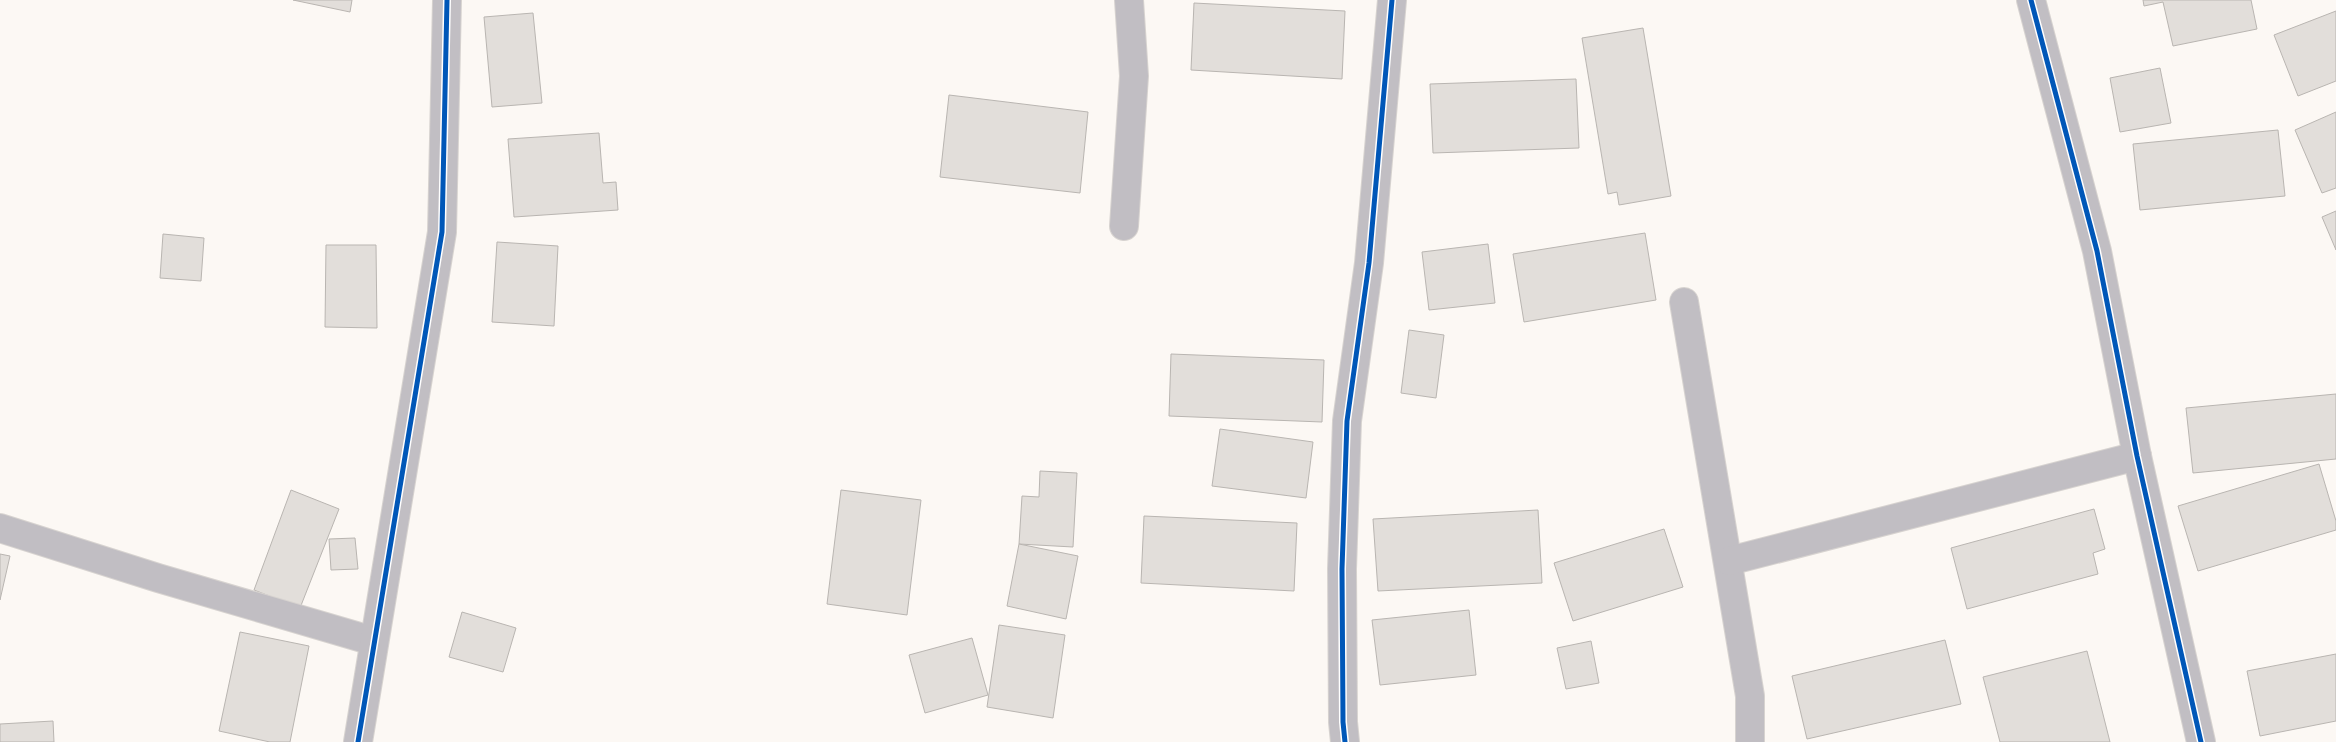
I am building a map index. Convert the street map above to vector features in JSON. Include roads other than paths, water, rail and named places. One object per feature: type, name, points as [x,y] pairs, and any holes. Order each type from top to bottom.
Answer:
[{"type":"street","points":[[358,742],[373,641],[442,232],[447,0]]},
{"type":"street","points":[[1124,226],[1134,76],[1129,0]]},
{"type":"street","points":[[1345,742],[1343,722],[1342,569],[1347,421],[1369,263],[1392,0]]},
{"type":"street","points":[[2031,0],[2097,251],[2137,456],[2201,742]]},
{"type":"street","points":[[1684,302],[1729,561],[1750,696],[1750,742]]},
{"type":"street","points":[[1729,561],[2137,456]]},
{"type":"street","points":[[0,528],[158,578],[373,641]]}]
